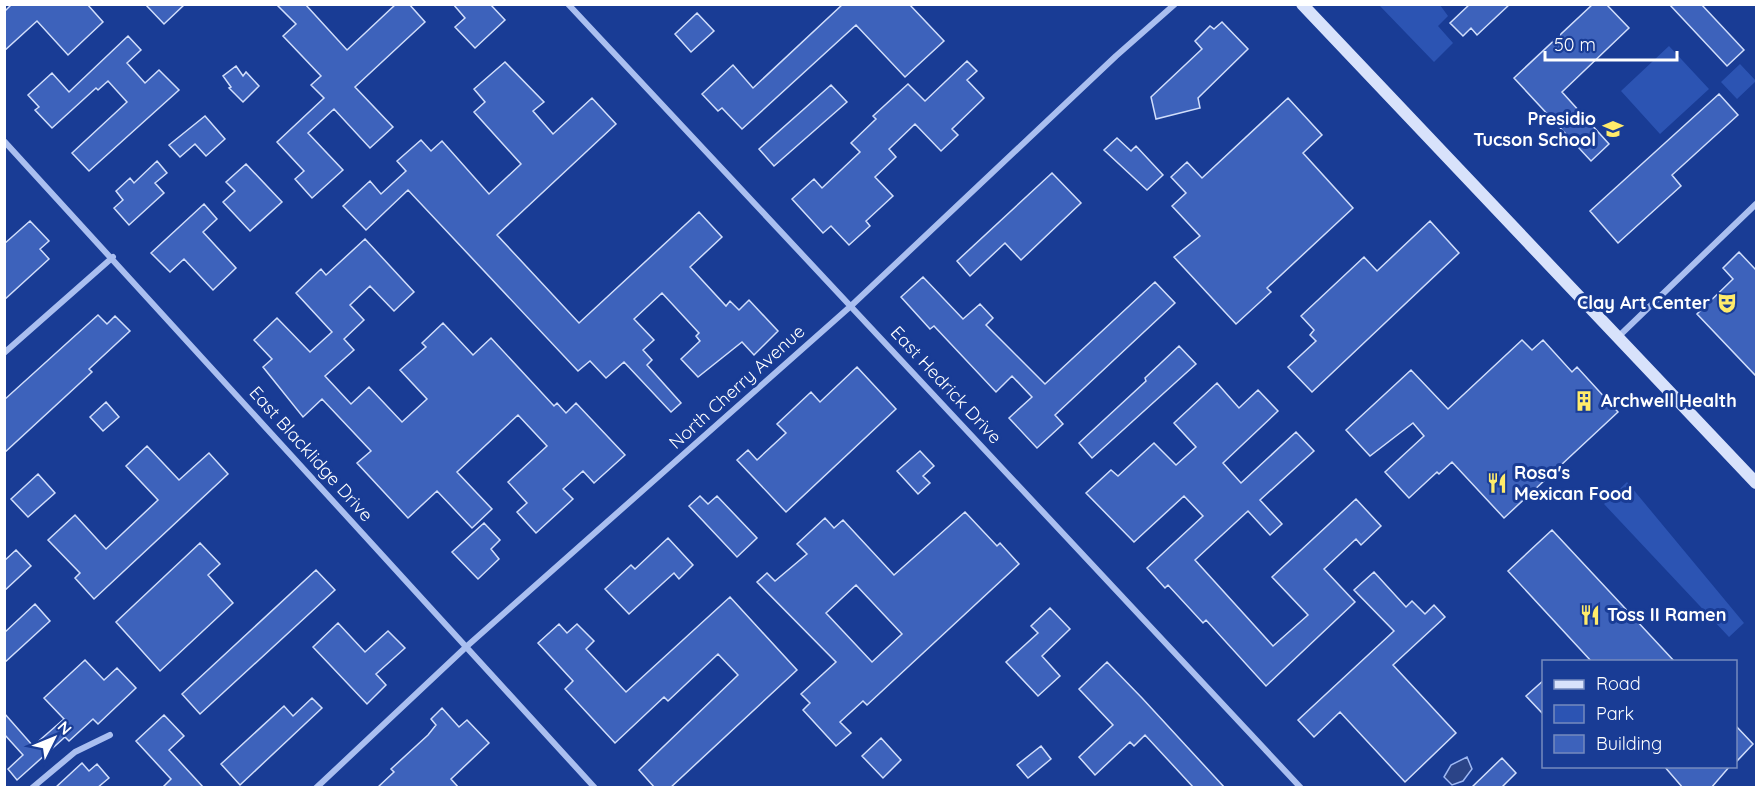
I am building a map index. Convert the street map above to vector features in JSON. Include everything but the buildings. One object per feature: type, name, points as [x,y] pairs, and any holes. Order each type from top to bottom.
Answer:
[{"type":"main road","points":[[1302,4],[1756,483]]},
{"type":"street","name":"East Hedrick Drive","points":[[568,4],[1301,788]]},
{"type":"street","name":"North Cherry Avenue","points":[[316,788],[466,647],[852,306],[1116,56],[1175,4]]},
{"type":"street","name":"East Blacklidge Drive","points":[[4,141],[113,257],[595,788]]},
{"type":"street","points":[[1617,338],[1756,204]]},
{"type":"street","points":[[4,353],[113,257]]},
{"type":"street","points":[[32,788],[75,752],[110,735]]},
{"type":"green space","points":[[1379,5],[1440,5],[1448,16],[1438,26],[1453,43],[1434,62]]},
{"type":"green space","points":[[1669,46],[1709,89],[1660,134],[1621,91]]},
{"type":"green space","points":[[1740,64],[1756,81],[1737,99],[1721,82]]},
{"type":"green space","points":[[1627,482],[1744,623],[1729,637],[1604,504]]},
{"type":"shaded area","points":[[1467,757],[1472,769],[1463,781],[1452,785],[1444,777],[1451,765]]},
{"type":"place","name":"Presidio Tucson School","points":[[1613,129]]},
{"type":"place","name":"Clay Art Center","points":[[1727,303]]},
{"type":"place","name":"Archwell Health","points":[[1584,401]]},
{"type":"place","name":"Rosa's Mexican Food","points":[[1497,483]]},
{"type":"place","name":"Toss II Ramen","points":[[1590,615]]}]
